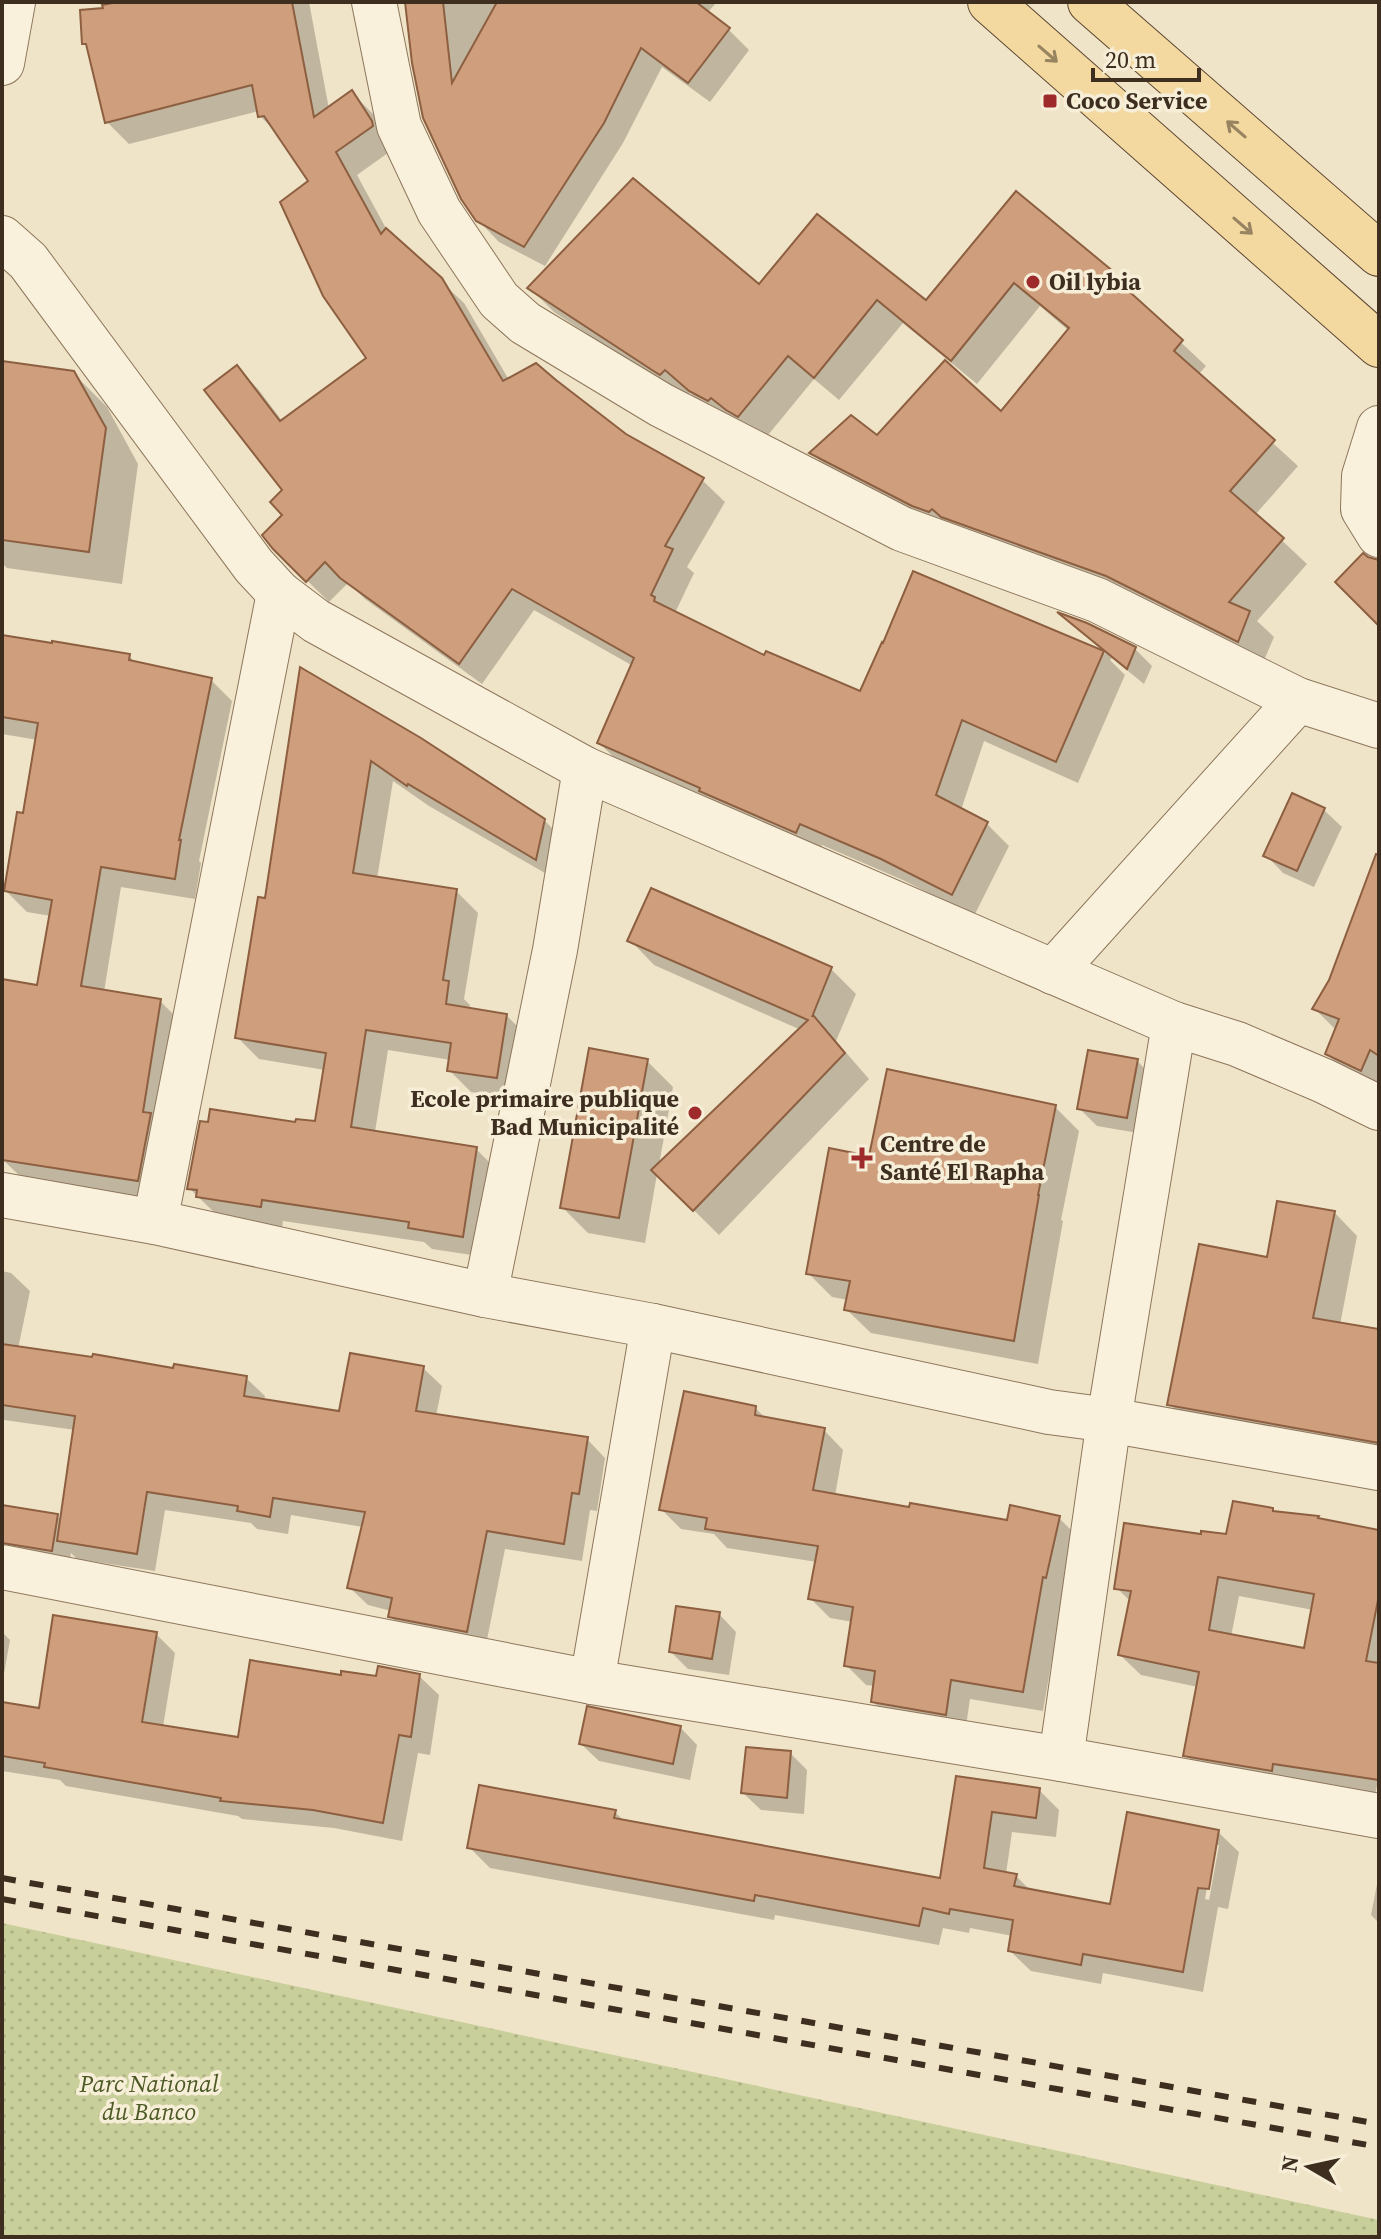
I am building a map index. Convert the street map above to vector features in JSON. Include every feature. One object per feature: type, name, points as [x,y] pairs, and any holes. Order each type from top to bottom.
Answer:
[{"type":"main road","points":[[990,2],[1379,345]]},
{"type":"main road","points":[[1099,5],[1379,254]]},
{"type":"street","points":[[2,63],[13,2]]},
{"type":"street","points":[[374,2],[399,126],[432,197],[499,300],[525,323],[661,405],[902,529],[1097,600],[1298,700],[1379,726]]},
{"type":"street","points":[[2,238],[28,261],[254,566],[279,593],[316,621],[585,769],[1174,1024],[1237,1044],[1379,1108]]},
{"type":"street","points":[[1379,428],[1364,476],[1363,509],[1379,535]]},
{"type":"street","points":[[155,1222],[279,593]]},
{"type":"street","points":[[1053,972],[1298,700]]},
{"type":"street","points":[[485,1295],[555,950],[585,769]]},
{"type":"street","points":[[1061,1759],[1109,1420],[1174,1024]]},
{"type":"street","points":[[2,1195],[155,1222],[485,1295],[653,1326],[1049,1412],[1379,1468]]},
{"type":"street","points":[[592,1682],[653,1326]]},
{"type":"street","points":[[2,1567],[592,1682],[1061,1759],[1379,1816]]},
{"type":"green space","name":"Parc National du Banco","points":[[2,1923],[1379,2220],[1379,2237],[2,2237]]},
{"type":"building","points":[[118,2],[292,2],[314,117],[352,90],[373,126],[336,152],[381,234],[386,228],[442,278],[503,381],[536,363],[626,434],[704,478],[665,546],[673,549],[651,595],[655,597],[654,601],[764,655],[766,651],[860,691],[913,571],[1104,651],[1056,762],[962,720],[936,795],[988,822],[952,895],[881,859],[800,824],[796,833],[597,743],[634,658],[512,589],[459,664],[340,578],[325,562],[306,582],[273,549],[262,535],[282,515],[270,502],[282,490],[204,390],[237,365],[280,421],[366,358],[323,296],[280,202],[308,181],[264,116],[258,117],[252,85],[105,123],[86,44],[82,44],[80,10],[103,8],[102,5]]},
{"type":"building","points":[[405,2],[443,2],[452,83],[497,2],[696,2],[730,28],[688,83],[641,48],[604,123],[524,247],[476,221],[461,199],[423,118],[412,63]]},
{"type":"building","points":[[633,178],[759,284],[817,214],[926,300],[1016,191],[1114,272],[1111,275],[1183,340],[1174,351],[1275,440],[1230,491],[1284,538],[1229,602],[1250,611],[1238,642],[1106,576],[941,517],[932,509],[929,512],[912,506],[809,453],[851,415],[877,435],[945,360],[1001,411],[1069,328],[1014,283],[951,361],[877,300],[814,378],[788,356],[738,417],[711,398],[708,401],[689,391],[665,370],[660,375],[527,288]]},
{"type":"building","points":[[2,361],[74,371],[106,428],[89,552],[2,540]]},
{"type":"building","points":[[1363,553],[1379,560],[1379,626],[1335,582]]},
{"type":"building","points":[[1057,612],[1136,647],[1127,669]]},
{"type":"building","points":[[2,635],[130,654],[129,660],[212,678],[179,840],[175,879],[101,867],[81,986],[161,999],[143,1112],[151,1113],[138,1181],[2,1160],[2,979],[37,985],[52,900],[4,891],[17,812],[23,813],[38,723],[2,717]]},
{"type":"building","points":[[300,667],[421,738],[545,819],[536,860],[407,786],[371,761],[353,873],[457,889],[443,980],[449,981],[446,1004],[507,1014],[497,1078],[447,1071],[451,1043],[366,1030],[351,1127],[477,1147],[463,1237],[408,1228],[409,1222],[262,1200],[261,1207],[196,1197],[197,1190],[187,1189],[200,1121],[208,1122],[210,1109],[295,1122],[296,1119],[315,1121],[326,1053],[235,1038],[258,897],[265,898]]},
{"type":"building","points":[[1292,793],[1325,808],[1297,871],[1263,856]]},
{"type":"building","points":[[1376,854],[1379,855],[1379,1056],[1370,1050],[1361,1071],[1325,1054],[1339,1019],[1312,1009],[1329,980]]},
{"type":"building","points":[[651,888],[832,967],[812,1017],[845,1053],[693,1211],[651,1170],[808,1020],[627,941]]},
{"type":"building","points":[[589,1048],[648,1059],[619,1218],[560,1208]]},
{"type":"building","points":[[1088,1050],[1138,1059],[1127,1118],[1077,1109]]},
{"type":"building","points":[[887,1069],[1056,1105],[1014,1341],[844,1310],[850,1281],[806,1274],[829,1148],[869,1156]]},
{"type":"building","points":[[1277,1201],[1335,1211],[1313,1318],[1379,1329],[1379,1443],[1167,1405],[1199,1244],[1267,1257]]},
{"type":"building","points":[[2,1344],[92,1357],[93,1354],[173,1368],[174,1364],[247,1376],[244,1396],[339,1411],[350,1353],[424,1366],[416,1411],[588,1437],[579,1494],[572,1493],[564,1544],[487,1531],[467,1632],[388,1617],[392,1598],[347,1588],[365,1512],[273,1498],[270,1517],[237,1511],[238,1506],[147,1492],[137,1554],[57,1541],[75,1416],[2,1405]]},
{"type":"building","points":[[684,1391],[756,1406],[755,1415],[825,1428],[813,1490],[1007,1520],[1010,1505],[1060,1516],[1046,1578],[1043,1577],[1023,1692],[951,1680],[946,1715],[871,1702],[875,1671],[844,1666],[853,1607],[808,1599],[818,1546],[705,1529],[707,1518],[659,1510]]},
{"type":"building","points":[[1233,1501],[1379,1530],[1379,1595],[1366,1661],[1379,1663],[1379,1780],[1273,1764],[1272,1771],[1183,1756],[1199,1672],[1118,1655],[1131,1591],[1114,1589],[1124,1523],[1201,1534],[1201,1531],[1226,1534]],"holes":[[[1218,1577],[1314,1594],[1304,1648],[1209,1630]]]},
{"type":"building","points":[[2,1505],[58,1514],[52,1551],[2,1543]]},
{"type":"building","points":[[676,1606],[720,1612],[712,1659],[669,1652]]},
{"type":"building","points":[[53,1615],[157,1632],[142,1722],[238,1737],[250,1660],[341,1675],[341,1671],[376,1676],[378,1666],[420,1674],[411,1737],[399,1735],[383,1823],[313,1810],[220,1801],[221,1798],[44,1767],[45,1763],[2,1756],[2,1702],[39,1708]]},
{"type":"building","points":[[587,1706],[681,1726],[673,1764],[579,1744]]},
{"type":"building","points":[[746,1747],[791,1751],[787,1798],[741,1793]]},
{"type":"building","points":[[956,1776],[1040,1788],[1036,1818],[992,1812],[984,1868],[1017,1874],[1014,1886],[1110,1904],[1127,1812],[1219,1830],[1209,1889],[1198,1888],[1183,1972],[1083,1954],[1081,1965],[1008,1951],[1013,1920],[950,1909],[949,1914],[923,1908],[919,1926],[755,1895],[754,1901],[467,1848],[479,1785],[616,1810],[614,1818],[940,1878]]},
{"type":"railway","points":[[2,1878],[1379,2124]]},
{"type":"railway","points":[[2,1899],[1379,2147]]},
{"type":"place","name":"Coco Service","points":[[1050,101]]},
{"type":"place","name":"Oil lybia","points":[[1033,282]]},
{"type":"place","name":"Ecole primaire publique Bad Municipalité","points":[[695,1113]]},
{"type":"place","name":"Centre de Santé El Rapha","points":[[862,1158]]}]
